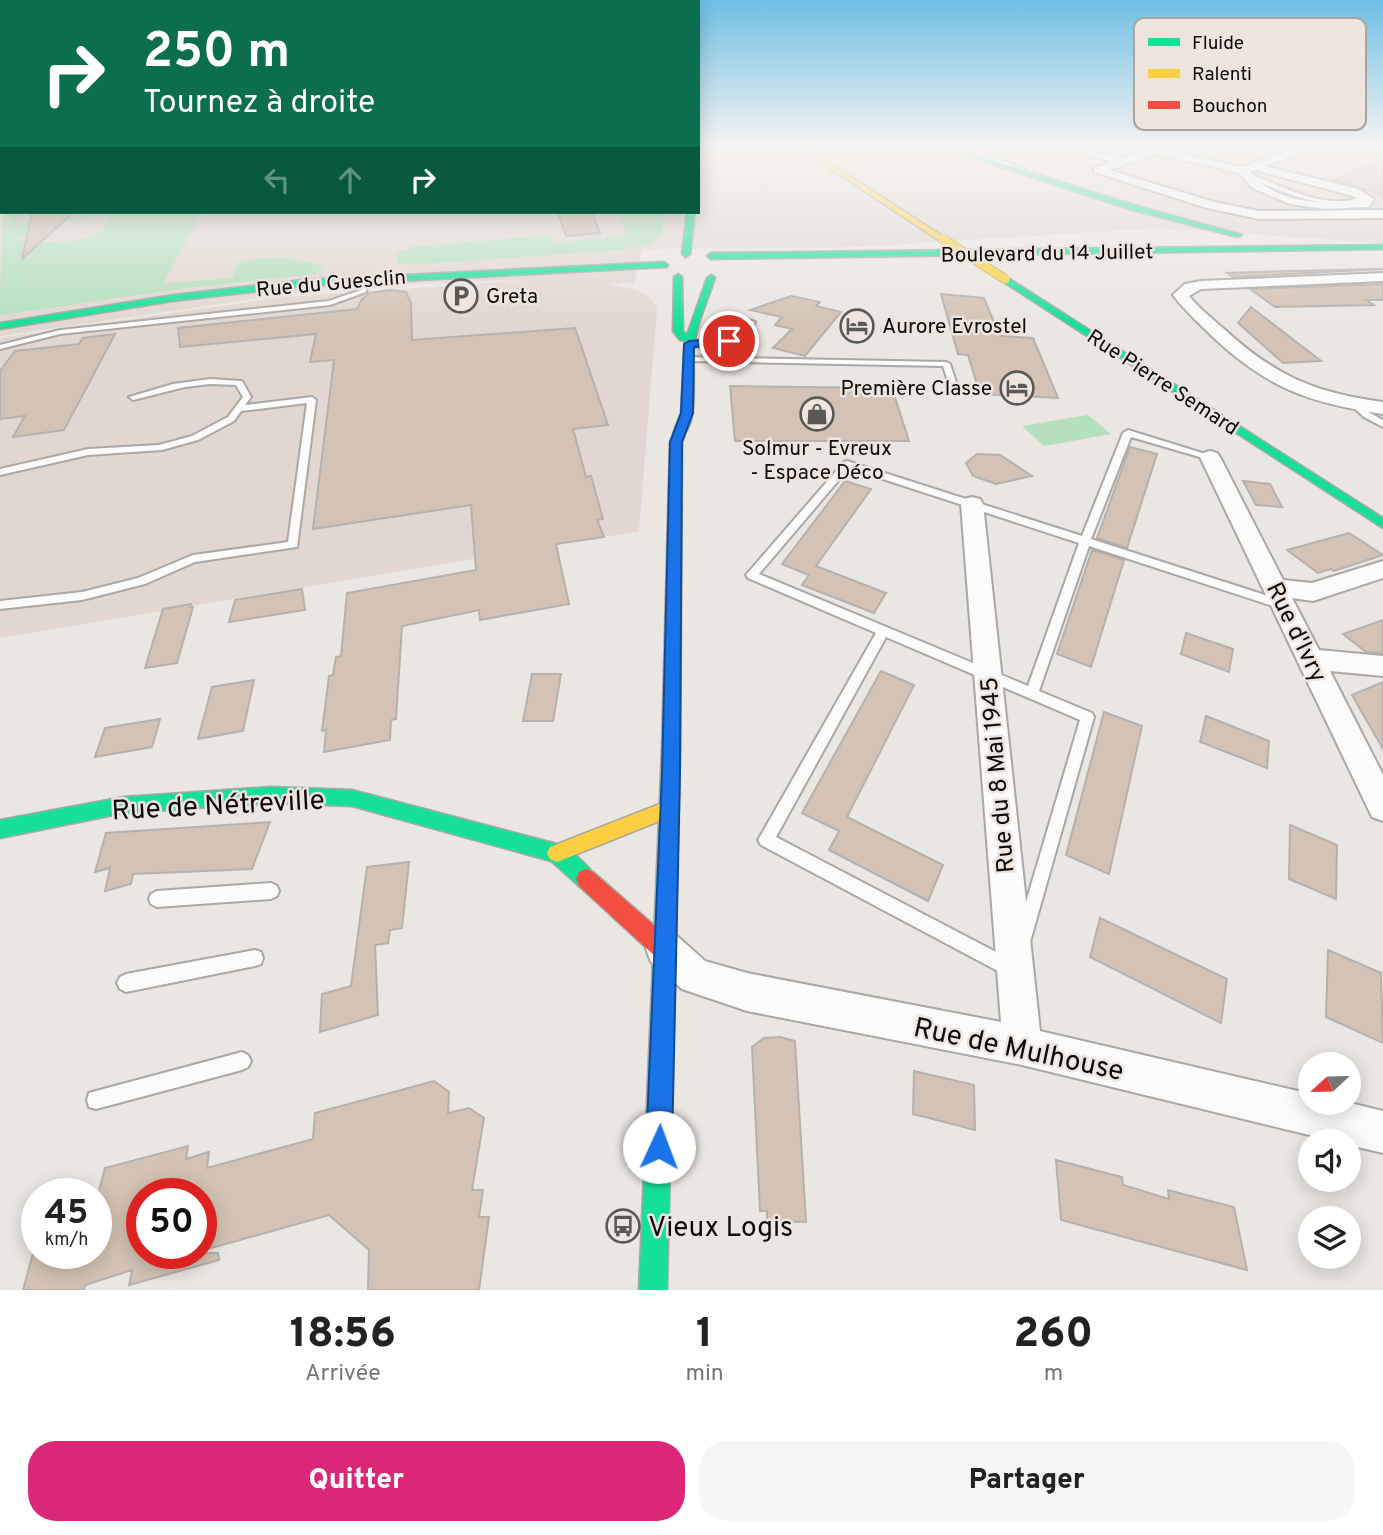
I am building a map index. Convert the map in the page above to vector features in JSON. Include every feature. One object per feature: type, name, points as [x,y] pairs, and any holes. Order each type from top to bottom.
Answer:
[{"type":"main road","name":"Rue Pierre Semard","points":[[893,206],[943,239],[1005,272],[1383,524]]},
{"type":"main road","points":[[1129,206],[1204,227],[1258,238],[1383,244]]},
{"type":"main road","points":[[1005,272],[1037,260],[1157,256],[1175,250],[1182,244],[1183,236],[1177,228],[1135,208]]},
{"type":"main road","points":[[689,351],[678,331],[678,277],[667,272],[664,265],[671,259],[686,254],[691,214]]},
{"type":"main road","name":"Boulevard du 14 Juillet","points":[[686,254],[863,256],[1383,244]]},
{"type":"main road","points":[[653,1290],[670,808],[676,442],[687,413],[689,351],[718,275],[727,268],[724,261],[712,256]]},
{"type":"main road","name":"Boulevard du 14 Juillet","points":[[678,277],[718,275],[750,268],[1005,272],[1383,258]]},
{"type":"main road","name":"Rue du Guesclin","points":[[0,326],[145,302],[366,279],[664,265]]},
{"type":"main road","name":"Rue de Nétreville","points":[[0,829],[124,805],[271,795],[352,798],[556,853],[664,949]]},
{"type":"main road","points":[[556,853],[670,808]]},
{"type":"street","points":[[1218,206],[1259,215],[1340,211],[1383,214]]},
{"type":"street","points":[[1319,206],[1340,211],[1357,206]]},
{"type":"street","points":[[1383,278],[1201,285],[1190,286],[1181,295],[1190,307],[1270,374],[1308,393],[1383,408]]},
{"type":"street","name":"Rue d'Ivry","points":[[1210,457],[1383,807]]},
{"type":"street","name":"Rue du 8 Mai 1945","points":[[972,504],[1022,1046]]},
{"type":"street","points":[[1280,597],[1313,592],[1383,569]]},
{"type":"street","points":[[1311,659],[1383,666]]},
{"type":"street","name":"Rue de Mulhouse","points":[[664,949],[695,976],[747,992],[1022,1046],[1383,1132]]},
{"type":"lane","points":[[0,347],[60,332],[330,303],[364,291],[366,279]]},
{"type":"lane","points":[[689,351],[741,336],[751,322]]},
{"type":"lane","points":[[689,351],[946,365],[954,388]]},
{"type":"lane","points":[[0,472],[88,452],[159,448],[195,438],[231,419],[247,397],[239,383],[182,383],[133,397]]},
{"type":"lane","points":[[0,605],[82,596],[141,581],[193,559],[293,545],[312,400],[238,409]]},
{"type":"lane","points":[[1355,404],[1383,424]]},
{"type":"lane","points":[[1032,693],[1084,541],[1128,433],[1210,457]]},
{"type":"lane","points":[[884,630],[766,840],[1015,970],[1087,717],[988,674],[884,630],[752,575],[847,464],[1084,541],[1280,597]]},
{"type":"lane","points":[[157,899],[271,891]]},
{"type":"lane","points":[[126,983],[255,958]]},
{"type":"lane","points":[[96,1100],[242,1061]]},
{"type":"shaded area","points":[[700,206],[1383,206],[1383,243],[1156,228],[857,247],[642,249],[634,283],[608,283],[638,291],[649,297],[657,308],[639,531],[0,638],[0,338],[274,298],[531,280],[343,286],[0,336],[0,214],[700,214]]},
{"type":"green space","points":[[2,214],[22,214],[15,222],[94,216],[92,219],[44,226],[20,240],[58,242],[97,234],[113,214],[202,214],[162,284],[232,278],[239,261],[282,257],[324,266],[315,274],[180,289],[0,315]]},
{"type":"green space","points":[[619,214],[665,214],[662,235],[650,244],[619,250],[422,264],[397,263],[398,253],[412,247],[549,235],[553,243],[628,235]]},
{"type":"green space","points":[[1088,415],[1111,434],[1044,446],[1022,426]]},
{"type":"building","points":[[32,214],[72,214],[22,259]]},
{"type":"building","points":[[559,214],[593,214],[600,233],[566,236]]},
{"type":"building","points":[[1383,269],[1233,277],[1227,273],[1289,271]]},
{"type":"building","points":[[1383,284],[1383,300],[1366,300],[1374,305],[1275,307],[1250,289]]},
{"type":"building","points":[[389,290],[406,292],[411,303],[412,340],[575,328],[608,425],[573,429],[586,477],[591,476],[603,519],[597,520],[604,537],[556,544],[569,604],[480,620],[479,610],[402,626],[396,719],[391,720],[390,740],[324,752],[326,730],[322,731],[329,676],[333,675],[336,657],[341,656],[347,593],[476,570],[471,505],[313,529],[334,360],[310,362],[316,334],[180,347],[178,328],[357,309],[362,299],[370,293]]},
{"type":"building","points":[[941,294],[984,298],[1000,336],[1033,338],[1058,398],[980,394],[968,355],[958,354]]},
{"type":"building","name":"Aurore Evrostel","points":[[791,296],[820,302],[816,306],[841,312],[805,356],[773,348],[792,329],[775,325],[782,317],[750,310]]},
{"type":"building","points":[[1251,307],[1321,361],[1283,363],[1238,323]]},
{"type":"building","points":[[115,334],[64,430],[13,437],[25,416],[0,419],[0,371],[15,351],[79,344],[83,338]]},
{"type":"building","name":"Solmur - Evreux - Espace Déco","points":[[730,386],[892,388],[909,441],[735,441]]},
{"type":"building","points":[[1130,447],[1157,454],[1127,548],[1097,538]]},
{"type":"building","points":[[977,454],[1000,455],[1032,476],[996,484],[973,476],[966,463]]},
{"type":"building","points":[[845,481],[871,489],[816,566],[886,593],[874,613],[802,585],[809,575],[782,564]]},
{"type":"building","points":[[1243,481],[1270,484],[1282,507],[1256,505]]},
{"type":"building","points":[[1349,533],[1383,555],[1334,571],[1331,569],[1318,573],[1287,550]]},
{"type":"building","points":[[1092,550],[1124,560],[1091,667],[1057,654]]},
{"type":"building","points":[[302,589],[305,610],[229,622],[235,600]]},
{"type":"building","points":[[191,604],[190,607],[193,607],[177,663],[145,668],[163,609]]},
{"type":"building","points":[[1383,620],[1383,653],[1366,652],[1343,634]]},
{"type":"building","points":[[1186,633],[1233,649],[1229,672],[1181,654]]},
{"type":"building","points":[[881,671],[914,685],[847,817],[943,865],[928,901],[829,850],[839,831],[802,813]]},
{"type":"building","points":[[532,674],[561,674],[553,721],[523,721]]},
{"type":"building","points":[[254,680],[243,731],[198,739],[212,687]]},
{"type":"building","points":[[1383,682],[1383,749],[1352,695]]},
{"type":"building","points":[[1104,712],[1142,726],[1109,874],[1066,855]]},
{"type":"building","points":[[1206,716],[1269,741],[1267,768],[1200,742]]},
{"type":"building","points":[[160,719],[152,747],[95,757],[105,728]]},
{"type":"building","points":[[270,822],[252,869],[133,874],[131,884],[105,891],[110,868],[95,872],[106,833]]},
{"type":"building","points":[[1290,825],[1337,845],[1336,899],[1289,879]]},
{"type":"building","points":[[409,862],[402,928],[390,930],[388,943],[375,945],[378,1015],[320,1032],[322,994],[351,986],[367,867]]},
{"type":"building","points":[[1100,918],[1227,979],[1221,1023],[1090,957]]},
{"type":"building","points":[[1328,950],[1381,973],[1383,1043],[1326,1017]]},
{"type":"building","points":[[780,1037],[795,1041],[806,1222],[767,1221],[767,1211],[760,1211],[752,1047],[764,1038]]},
{"type":"building","points":[[914,1071],[974,1085],[975,1130],[913,1114]]},
{"type":"building","points":[[434,1081],[449,1092],[448,1113],[469,1108],[484,1118],[472,1190],[483,1190],[479,1217],[489,1217],[479,1290],[368,1290],[369,1250],[329,1215],[217,1246],[217,1178],[126,1178],[126,1269],[187,1269],[129,1285],[132,1270],[85,1285],[84,1290],[23,1290],[29,1269],[112,1269],[112,1178],[102,1178],[105,1168],[188,1146],[186,1159],[209,1152],[207,1168],[313,1139],[315,1113]]},
{"type":"building","points":[[1056,1160],[1122,1177],[1123,1185],[1169,1199],[1168,1190],[1234,1207],[1247,1270],[1061,1220]]},
{"type":"traffic: fast","points":[[1129,206],[1238,235]]},
{"type":"traffic: fast","points":[[686,254],[691,214]]},
{"type":"traffic: fast","points":[[711,256],[1383,247]]},
{"type":"traffic: fast","points":[[0,326],[173,298],[303,283],[664,265]]},
{"type":"traffic: fast","points":[[678,277],[678,331],[684,338]]},
{"type":"traffic: fast","points":[[679,434],[687,413],[689,344],[711,278]]},
{"type":"traffic: fast","points":[[1005,279],[1383,524]]},
{"type":"traffic: fast","points":[[653,1290],[671,750]]},
{"type":"traffic: fast","points":[[0,829],[124,805],[271,795],[352,798],[557,853],[586,879]]},
{"type":"traffic: slow","points":[[892,206],[943,239]]},
{"type":"traffic: slow","points":[[943,239],[1005,279]]},
{"type":"traffic: slow","points":[[557,853],[670,808]]},
{"type":"traffic: jam","points":[[671,750],[676,442],[679,434]]},
{"type":"traffic: jam","points":[[586,879],[664,949]]},
{"type":"place","name":"Greta","points":[[461,296]]},
{"type":"place","name":"Aurore Evrostel","points":[[857,326]]},
{"type":"place","name":"Première Classe","points":[[1017,388]]},
{"type":"place","name":"Solmur - Evreux - Espace Déco","points":[[817,414]]},
{"type":"place","name":"Vieux Logis","points":[[623,1226]]},
{"type":"route","points":[[659,1147],[671,774],[676,442],[687,413],[689,344],[729,341]]}]
